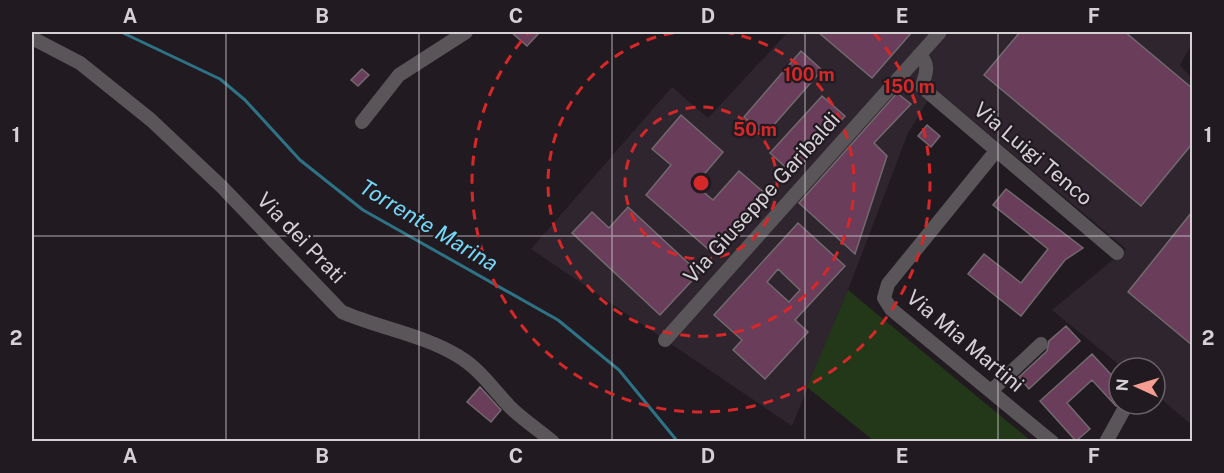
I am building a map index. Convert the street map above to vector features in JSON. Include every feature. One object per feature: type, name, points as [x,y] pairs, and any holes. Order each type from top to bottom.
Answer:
[{"type":"street","points":[[362,122],[399,75],[466,32]]},
{"type":"street","name":"Via Giuseppe Garibaldi","points":[[665,340],[940,32]]},
{"type":"street","name":"Via dei Prati","points":[[32,38],[80,63],[151,120],[220,185],[342,312],[458,355],[485,376],[511,408],[553,441]]},
{"type":"street","name":"Via Luigi Tenco","points":[[919,55],[926,62],[927,67],[922,87],[1117,253]]},
{"type":"street","name":"Via Mia Martini","points":[[996,151],[888,284],[884,298],[891,309],[1052,441]]},
{"type":"street","points":[[991,391],[1041,344]]},
{"type":"street","points":[[1106,441],[1120,416]]},
{"type":"shaded area","points":[[788,32],[1192,32],[1192,44],[1180,65],[1192,79],[1192,425],[1167,404],[1167,356],[1108,356],[1052,310],[1126,249],[935,89],[908,133],[848,290],[792,426],[531,249],[672,87],[708,118]]},
{"type":"green space","points":[[848,290],[1031,441],[874,441],[807,387]]},
{"type":"building","points":[[511,32],[540,32],[527,46]]},
{"type":"building","points":[[818,32],[912,32],[872,78]]},
{"type":"building","points":[[1020,32],[1125,32],[1192,88],[1192,144],[1141,206],[984,75]]},
{"type":"building","points":[[801,51],[822,70],[765,135],[744,117]]},
{"type":"building","points":[[362,69],[369,75],[358,86],[351,80]]},
{"type":"building","points":[[897,93],[911,104],[874,143],[887,156],[855,254],[799,203]]},
{"type":"building","points":[[822,96],[845,116],[793,174],[770,153]]},
{"type":"building","points":[[681,115],[723,152],[695,185],[713,200],[739,171],[768,196],[716,256],[646,195],[671,165],[652,149]]},
{"type":"building","points":[[927,125],[940,136],[931,147],[918,136]]},
{"type":"building","points":[[1006,189],[1083,248],[1065,260],[1021,316],[968,274],[984,254],[1021,283],[1048,249],[993,205]]},
{"type":"building","points":[[628,207],[699,273],[660,315],[572,233],[592,212],[609,228]]},
{"type":"building","points":[[1192,212],[1192,345],[1128,292]]},
{"type":"building","points":[[798,223],[845,266],[795,320],[808,332],[765,379],[733,350],[742,340],[714,315]],"holes":[[[778,269],[800,290],[789,302],[767,282]]]},
{"type":"building","points":[[1066,326],[1080,341],[1029,389],[1019,377],[1047,351],[1049,341]]},
{"type":"building","points":[[1092,354],[1107,370],[1107,396],[1092,380],[1067,403],[1090,429],[1076,441],[1040,401]]},
{"type":"building","points":[[480,387],[501,410],[491,422],[467,402]]},
{"type":"waterway","name":"Torrente Marina","points":[[121,32],[220,79],[245,100],[300,160],[363,210],[558,320],[619,370],[678,442]]}]
